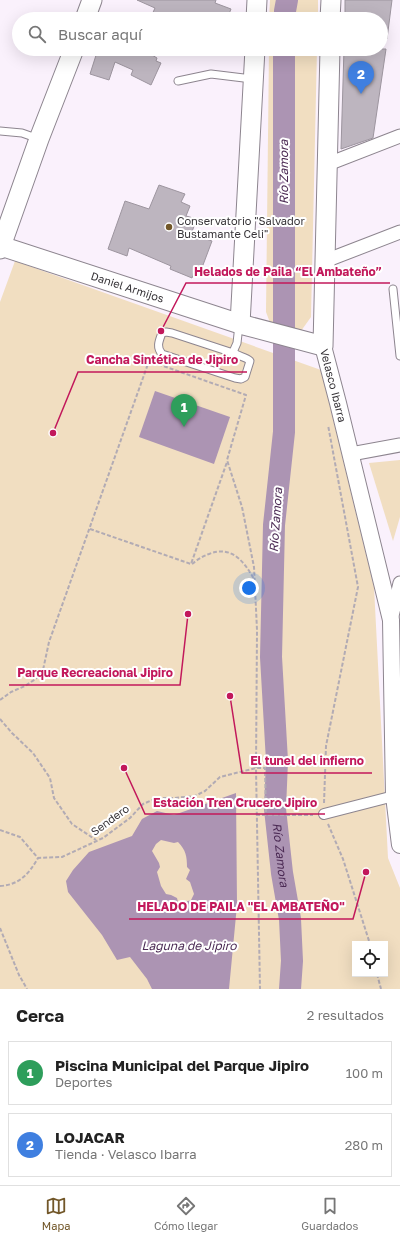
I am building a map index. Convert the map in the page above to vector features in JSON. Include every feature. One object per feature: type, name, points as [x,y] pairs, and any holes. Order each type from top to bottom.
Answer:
[{"type":"main road","points":[[88,12],[92,0]]},
{"type":"main road","points":[[256,12],[257,0]]},
{"type":"main road","points":[[330,12],[331,0]]},
{"type":"main road","points":[[1,248],[39,139],[71,56]]},
{"type":"main road","points":[[240,324],[255,56]]},
{"type":"main road","name":"Velasco Ibarra","points":[[324,346],[330,56]]},
{"type":"main road","name":"Daniel Armijos","points":[[1,248],[240,324],[324,346]]},
{"type":"street","points":[[328,164],[400,136]]},
{"type":"street","points":[[325,261],[400,232]]},
{"type":"street","name":"Velasco Ibarra","points":[[324,346],[391,620],[400,845]]},
{"type":"street","points":[[351,454],[400,445]]},
{"type":"street","name":"Velasco Ibarra","points":[[391,620],[400,583]]},
{"type":"street","points":[[324,814],[397,796]]},
{"type":"lane","points":[[178,81],[211,74],[254,80]]},
{"type":"lane","points":[[0,131],[22,133],[39,139]]},
{"type":"lane","points":[[393,289],[400,356]]},
{"type":"lane","points":[[233,352],[237,343],[240,324]]},
{"type":"lane","points":[[166,332],[233,352],[250,361],[245,377],[241,379],[162,354],[158,350],[158,346],[162,333],[166,332]]},
{"type":"path","points":[[0,700],[11,692],[25,686],[37,678],[43,670],[49,642],[149,361],[246,395],[227,460],[191,564]]},
{"type":"path","points":[[327,421],[358,586],[326,746],[324,814],[343,859],[369,941]]},
{"type":"path","points":[[227,460],[242,507],[255,580],[257,630],[256,815],[260,989]]},
{"type":"path","points":[[90,529],[191,564],[209,554],[226,551],[238,557],[249,569],[255,580]]},
{"type":"path","points":[[0,720],[33,752],[50,778],[54,798],[72,824],[97,840]]},
{"type":"path","name":"Sendero","points":[[38,858],[62,857],[103,838],[130,818],[143,804],[156,798],[195,796],[205,791],[220,777],[256,768],[265,768],[267,815]]},
{"type":"path","points":[[256,815],[306,815]]},
{"type":"path","points":[[0,830],[20,837],[38,858],[32,870],[22,880],[8,886],[0,886]]},
{"type":"path","points":[[0,928],[19,975],[27,989]]},
{"type":"path","points":[[378,977],[381,989]]},
{"type":"shaded area","points":[[270,0],[318,0],[318,12],[269,12]]},
{"type":"shaded area","points":[[269,56],[317,56],[311,317],[301,331],[272,328],[266,312]]},
{"type":"shaded area","points":[[15,261],[321,370],[374,587],[388,858],[400,888],[400,989],[0,989],[0,302]]},
{"type":"shaded area","points":[[400,460],[400,517],[393,541],[369,463]]},
{"type":"water","points":[[155,391],[230,417],[214,464],[139,437]]},
{"type":"water","name":"Laguna de Jipiro","points":[[236,793],[237,905],[229,989],[152,989],[147,979],[130,957],[117,960],[102,935],[68,892],[66,881],[73,870],[89,852],[132,836],[142,819],[157,811],[174,815]],"holes":[[[161,840],[174,843],[178,842],[184,851],[187,867],[190,870],[186,879],[190,882],[194,894],[191,900],[182,903],[178,902],[177,898],[166,894],[161,886],[157,872],[160,867],[159,863],[152,851],[156,844]]]},
{"type":"building","points":[[137,0],[216,0],[215,3],[231,9],[230,12],[153,12],[155,8]]},
{"type":"building","points":[[345,0],[392,0],[388,31],[388,12],[345,12]]},
{"type":"building","points":[[96,56],[154,56],[157,58],[156,61],[161,63],[151,85],[131,75],[133,70],[115,62],[109,80],[90,74]]},
{"type":"building","points":[[344,56],[385,56],[373,138],[341,149]]},
{"type":"building","name":"Conservatorio \"Salvador Bustamante Celi\"","points":[[159,185],[185,194],[181,202],[190,206],[186,216],[197,219],[191,234],[212,241],[200,273],[194,271],[192,278],[170,269],[171,266],[129,248],[127,256],[108,249],[125,201],[149,209]]},
{"type":"waterway","name":"Río Zamora","points":[[285,12],[287,0]]},
{"type":"waterway","name":"Río Zamora","points":[[284,56],[284,432],[274,525],[271,657],[277,761],[275,809],[282,873],[290,919],[292,961],[290,989]]},
{"type":"place","name":"LOJACAR","points":[[361,94]]},
{"type":"place","name":"Conservatorio \"Salvador Bustamante Celi\"","points":[[169,227]]},
{"type":"place","name":"Helados de Paila “El Ambateño”","points":[[161,331]]},
{"type":"place","name":"Piscina Municipal del Parque Jipiro","points":[[184,427]]},
{"type":"place","name":"Cancha Sintética de Jipiro","points":[[53,433]]},
{"type":"place","name":"Parque Recreacional Jipiro","points":[[188,614]]},
{"type":"place","name":"El tunel del infierno","points":[[230,696]]},
{"type":"place","name":"Estación Tren Crucero Jipiro","points":[[124,768]]},
{"type":"place","name":"HELADO DE PAILA \"EL AMBATEÑO\"","points":[[366,872]]}]
